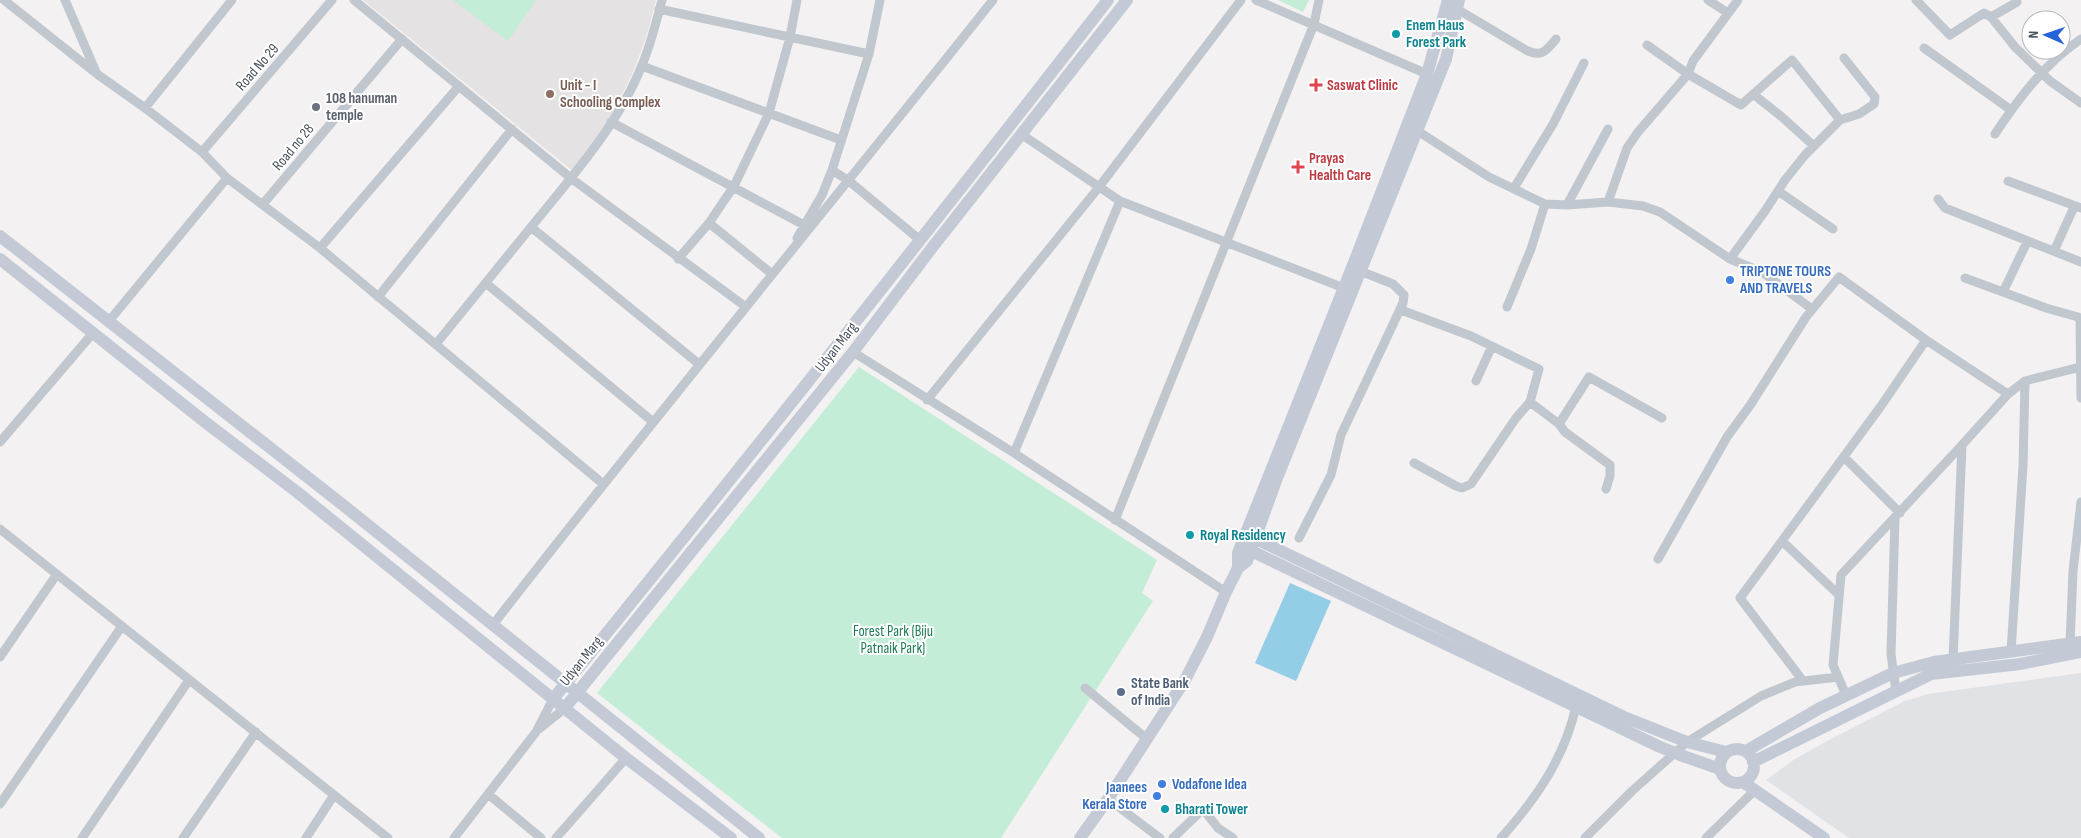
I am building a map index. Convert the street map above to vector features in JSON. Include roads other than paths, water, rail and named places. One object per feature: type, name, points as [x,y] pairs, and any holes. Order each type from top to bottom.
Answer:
[{"type":"street","points":[[4,0],[96,74],[145,108],[202,152],[227,178],[320,248],[602,483]]},
{"type":"street","points":[[64,0],[96,74]]},
{"type":"street","points":[[145,108],[232,0]]},
{"type":"street","name":"Road No 29","points":[[202,152],[332,0]]},
{"type":"street","points":[[354,0],[572,179],[678,259],[746,307]]},
{"type":"street","points":[[678,259],[710,223],[734,186],[769,113],[790,37],[797,0]]},
{"type":"street","points":[[790,252],[822,195],[832,170],[869,54],[880,0]]},
{"type":"street","points":[[492,626],[602,483],[849,181],[993,0]]},
{"type":"street","name":"Udyan Marg","points":[[553,700],[816,372],[1108,0]]},
{"type":"street","name":"Udyan Marg","points":[[564,709],[853,352],[930,249],[1127,0]]},
{"type":"street","points":[[927,400],[1100,187],[1241,0]]},
{"type":"street","points":[[1256,0],[1427,74]]},
{"type":"street","points":[[1115,520],[1314,24],[1318,0]]},
{"type":"street","points":[[1708,0],[1728,13]]},
{"type":"street","points":[[1608,202],[1627,148],[1638,132],[1688,74],[1693,61],[1738,0]]},
{"type":"street","points":[[1916,0],[1950,35],[1984,13],[1991,17],[2015,47],[2050,81],[2081,103]]},
{"type":"street","points":[[1991,17],[2018,1]]},
{"type":"street","points":[[436,344],[572,179],[611,122],[642,66],[660,4],[790,37],[869,54]]},
{"type":"street","points":[[1453,5],[1526,50],[1536,54],[1545,52],[1556,39]]},
{"type":"street","points":[[1251,536],[1453,5]]},
{"type":"street","points":[[1080,838],[1108,799],[1185,680],[1207,638],[1238,568],[1238,553],[1246,548],[1446,59],[1453,5]]},
{"type":"street","name":"Road no 28","points":[[263,204],[402,39]]},
{"type":"street","points":[[1995,134],[2041,72],[2081,39]]},
{"type":"street","points":[[1647,45],[1688,74],[1741,105],[1792,60],[1840,120]]},
{"type":"street","points":[[1924,48],[2011,110]]},
{"type":"street","points":[[1730,259],[1766,211],[1778,191],[1814,146],[1840,120],[1859,114],[1874,104],[1875,97],[1844,58]]},
{"type":"street","points":[[1514,188],[1552,124],[1584,63]]},
{"type":"street","points":[[642,66],[841,140]]},
{"type":"street","points":[[320,248],[460,86]]},
{"type":"street","points":[[1753,94],[1814,146]]},
{"type":"street","points":[[611,122],[804,224]]},
{"type":"street","points":[[378,297],[512,129]]},
{"type":"street","points":[[1567,205],[1608,129]]},
{"type":"street","points":[[1416,130],[1489,177],[1545,204],[1567,205],[1608,202],[1642,206],[1660,212],[1730,259],[1762,272],[1812,309]]},
{"type":"street","points":[[1021,134],[1120,201],[1344,288]]},
{"type":"street","points":[[832,170],[849,181],[920,240]]},
{"type":"street","points":[[109,321],[227,178]]},
{"type":"street","points":[[2008,181],[2077,208],[2054,252]]},
{"type":"street","points":[[1778,191],[1834,228]]},
{"type":"street","points":[[1938,199],[1945,208],[2081,262]]},
{"type":"street","points":[[1014,453],[1120,201]]},
{"type":"street","points":[[1507,307],[1531,248],[1545,204]]},
{"type":"street","points":[[710,223],[772,274]]},
{"type":"street","points":[[531,227],[699,364]]},
{"type":"street","points":[[0,236],[578,692],[759,838]]},
{"type":"street","points":[[2003,292],[2027,242]]},
{"type":"street","points":[[0,259],[297,492],[564,709],[732,838]]},
{"type":"street","points":[[1299,538],[1331,474],[1341,435],[1389,331],[1401,310],[1404,295],[1401,291],[1393,284],[1360,271]]},
{"type":"street","points":[[1658,559],[1722,445],[1751,404],[1812,309],[1839,277],[1926,340],[2008,394]]},
{"type":"street","points":[[1966,278],[2078,317],[2080,321],[2081,398]]},
{"type":"street","points":[[486,284],[652,421]]},
{"type":"street","points":[[1401,310],[1492,346],[1539,368],[1530,402],[1467,487],[1456,486],[1414,463]]},
{"type":"street","points":[[0,442],[93,333]]},
{"type":"street","points":[[1803,680],[1740,598],[1844,457],[1926,340]]},
{"type":"street","points":[[1476,381],[1492,346]]},
{"type":"street","points":[[853,352],[1014,453],[1226,592]]},
{"type":"street","points":[[1846,695],[1833,665],[1841,575],[1898,516],[2008,394],[2025,381],[2080,367]]},
{"type":"street","points":[[816,372],[828,382]]},
{"type":"street","points":[[1559,424],[1589,377],[1662,418]]},
{"type":"street","points":[[2011,652],[2022,476],[2025,381]]},
{"type":"street","points":[[1530,402],[1559,424],[1565,432],[1610,465],[1611,470],[1606,489]]},
{"type":"street","points":[[1953,660],[1962,445]]},
{"type":"street","points":[[1844,457],[1898,516],[1891,654],[1896,691]]},
{"type":"street","points":[[1750,757],[1846,695],[1893,673],[1934,662],[2075,643],[2073,571],[2081,502]]},
{"type":"street","points":[[0,529],[388,838]]},
{"type":"street","points":[[1251,536],[1576,706],[1673,752],[1720,769]]},
{"type":"street","points":[[1782,541],[1839,595]]},
{"type":"street","points":[[1246,548],[1428,628]]},
{"type":"street","points":[[0,657],[58,574]]},
{"type":"street","points":[[0,804],[122,626]]},
{"type":"street","points":[[1456,642],[1624,718],[1687,742],[1726,752],[1738,749],[1750,757],[1753,772],[1743,782]]},
{"type":"street","points":[[1750,757],[1931,674],[2020,664],[2081,652]]},
{"type":"street","points":[[1585,838],[1673,752],[1687,742],[1761,696],[1803,680],[1838,677]]},
{"type":"street","points":[[82,838],[190,680]]},
{"type":"street","points":[[1085,688],[1147,739]]},
{"type":"street","points":[[454,838],[536,732],[553,700]]},
{"type":"street","points":[[1501,838],[1523,814],[1548,779],[1570,731],[1576,706]]},
{"type":"street","points":[[536,732],[564,709]]},
{"type":"street","points":[[182,838],[256,732]]},
{"type":"street","points":[[1726,752],[1721,759],[1720,769],[1722,775],[1731,782],[1743,782],[1824,838]]},
{"type":"street","points":[[556,838],[626,758]]},
{"type":"street","points":[[1706,838],[1754,791]]},
{"type":"street","points":[[488,794],[541,838]]},
{"type":"street","points":[[306,838],[334,795]]},
{"type":"street","points":[[1108,799],[1160,838]]},
{"type":"street","points":[[1173,838],[1203,809],[1218,828],[1233,838]]},
{"type":"water","points":[[1290,583],[1331,601],[1296,681],[1255,663]]},
{"type":"place","name":"Enem Haus Forest Park","points":[[1396,34]]},
{"type":"place","name":"Saswat Clinic","points":[[1316,85]]},
{"type":"place","name":"Unit - I Schooling Complex","points":[[550,94]]},
{"type":"place","name":"108 hanuman temple","points":[[316,107]]},
{"type":"place","name":"Prayas Health Care","points":[[1298,167]]},
{"type":"place","name":"TRIPTONE TOURS AND TRAVELS","points":[[1730,280]]},
{"type":"place","name":"Royal Residency","points":[[1190,535]]},
{"type":"place","name":"State Bank of India","points":[[1121,692]]},
{"type":"place","name":"Vodafone Idea","points":[[1162,784]]},
{"type":"place","name":"Jaanees Kerala Store","points":[[1157,796]]},
{"type":"place","name":"Bharati Tower","points":[[1165,809]]},
{"type":"park label","name":"Forest Park (Biju Patnaik Park)","points":[[893,640]]}]
